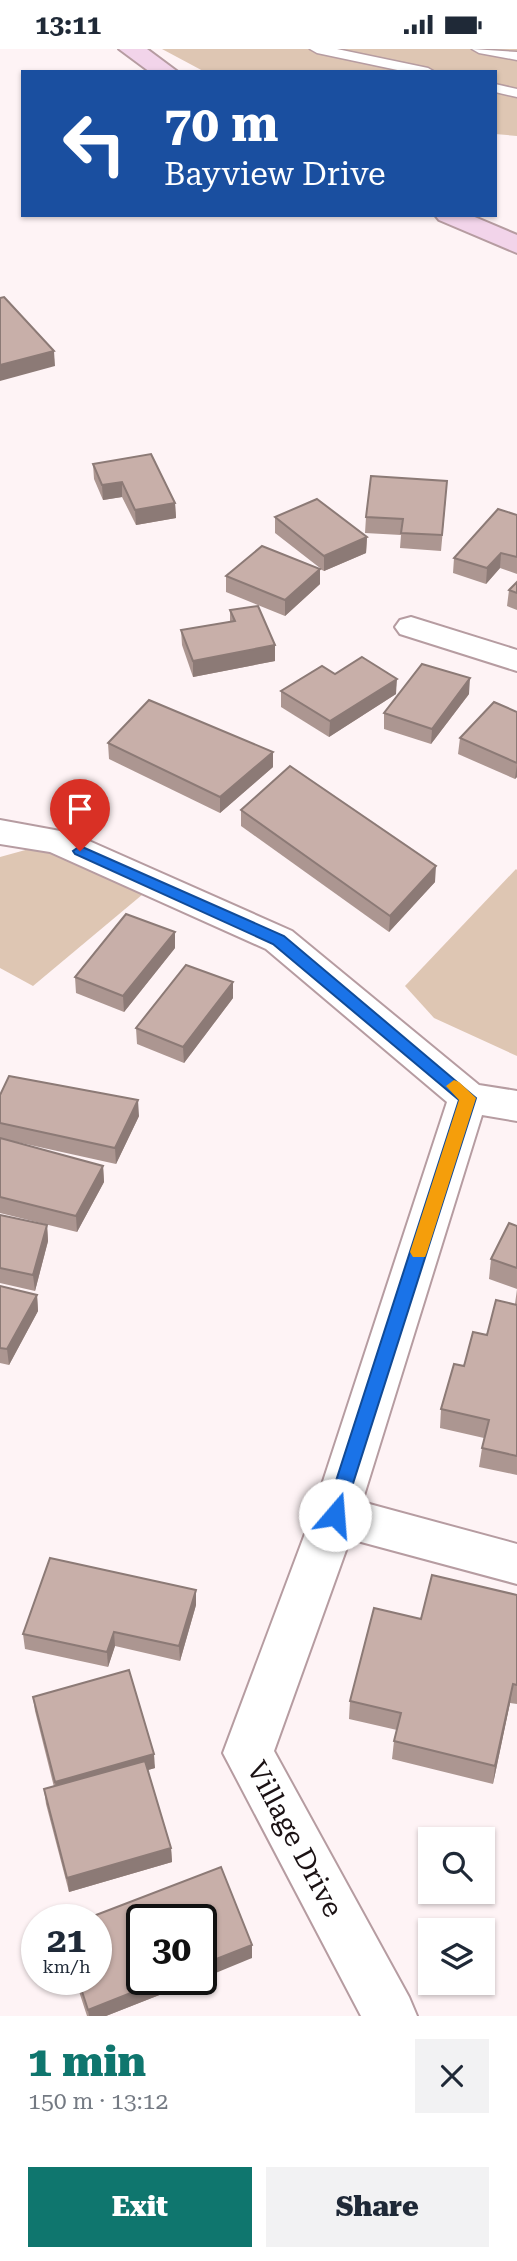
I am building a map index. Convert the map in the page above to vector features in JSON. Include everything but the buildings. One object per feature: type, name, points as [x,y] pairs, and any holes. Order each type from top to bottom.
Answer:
[{"type":"street","points":[[131,49],[163,70]]},
{"type":"street","points":[[453,217],[517,245]]},
{"type":"street","points":[[411,627],[517,660]]},
{"type":"street","points":[[0,832],[58,841],[279,940],[468,1098],[517,1106]]},
{"type":"street","name":"Village Drive","points":[[390,2016],[248,1753],[335,1515],[468,1098]]},
{"type":"street","points":[[335,1515],[517,1564]]},
{"type":"lane","points":[[317,49],[418,70]]},
{"type":"lane","points":[[479,49],[517,56]]},
{"type":"lane","points":[[497,88],[517,93]]},
{"type":"shaded area","points":[[162,49],[517,49],[517,136],[497,134],[497,70],[201,70]]},
{"type":"shaded area","points":[[58,841],[155,884],[33,986],[0,968],[0,857]]},
{"type":"shaded area","points":[[516,869],[517,1056],[434,1018],[405,986]]},
{"type":"slow traffic","points":[[419,1252],[468,1098],[454,1086]]},
{"type":"route","points":[[80,851],[279,940],[468,1098],[335,1515]]}]
